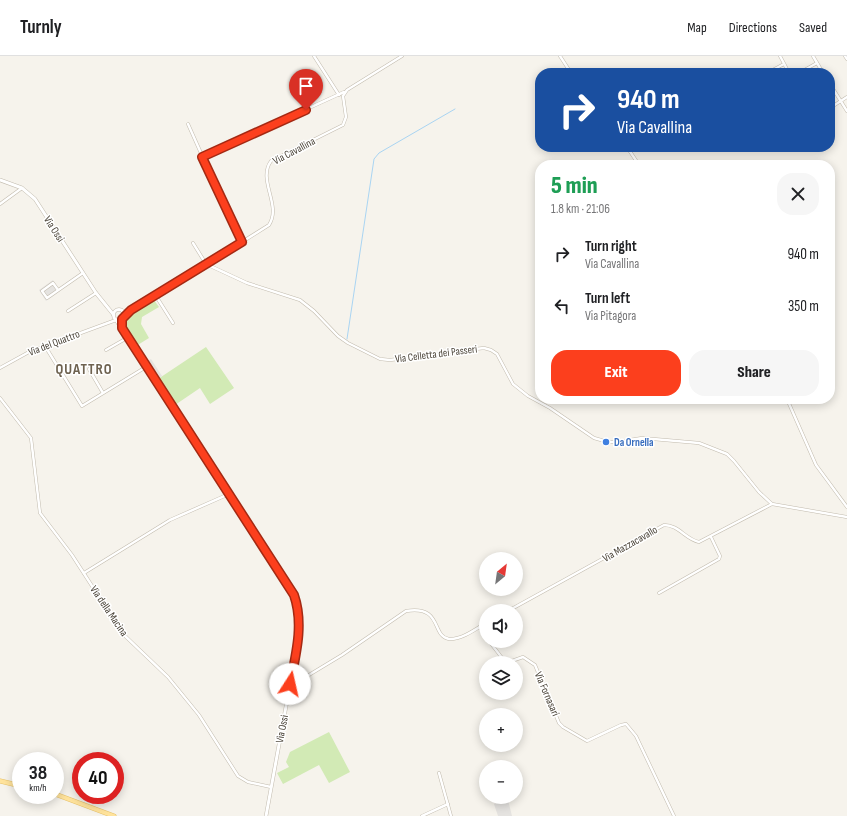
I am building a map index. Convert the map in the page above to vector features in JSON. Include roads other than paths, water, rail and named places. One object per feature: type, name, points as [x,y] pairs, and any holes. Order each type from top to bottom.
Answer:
[{"type":"main road","points":[[0,781],[12,784]]},
{"type":"main road","points":[[64,797],[114,816]]},
{"type":"street","points":[[314,56],[339,95]]},
{"type":"street","points":[[202,157],[339,95],[402,56]]},
{"type":"street","points":[[560,56],[567,68]]},
{"type":"street","points":[[780,56],[786,68]]},
{"type":"street","points":[[813,56],[820,68]]},
{"type":"street","points":[[808,68],[817,63]]},
{"type":"street","points":[[776,68],[784,64]]},
{"type":"street","name":"Via Cavallina","points":[[123,317],[131,310],[263,230],[273,219],[274,213],[266,172],[268,166],[276,159],[343,125],[346,117],[342,96],[347,90]]},
{"type":"street","points":[[835,92],[847,111]]},
{"type":"street","points":[[835,105],[847,97]]},
{"type":"street","points":[[188,124],[242,242]]},
{"type":"street","name":"Via Ossi","points":[[0,180],[22,188],[35,200],[96,293],[122,328],[127,338],[290,586],[297,604],[299,629],[266,816]]},
{"type":"street","points":[[0,204],[22,188]]},
{"type":"street","points":[[193,243],[206,264]]},
{"type":"street","name":"Via Celletta dei Passeri","points":[[206,264],[247,283],[300,300],[314,311],[338,336],[348,343],[380,359],[390,360],[484,348],[491,350],[497,354],[513,384],[535,400]]},
{"type":"street","points":[[58,290],[53,283],[42,291],[47,298],[83,273]]},
{"type":"street","points":[[68,311],[96,293]]},
{"type":"street","points":[[156,296],[173,323]]},
{"type":"street","points":[[106,306],[118,309],[122,311],[123,317],[114,317],[118,309]]},
{"type":"street","name":"Via Cavallina","points":[[122,311],[131,310]]},
{"type":"street","name":"Via del Quattro","points":[[0,368],[29,352],[109,322],[114,317]]},
{"type":"street","name":"Via Ossi","points":[[122,328],[123,317]]},
{"type":"street","points":[[106,350],[127,338]]},
{"type":"street","points":[[45,346],[82,406],[146,367]]},
{"type":"street","points":[[89,369],[103,393]]},
{"type":"street","name":"Via della Macina","points":[[0,398],[31,438],[40,513],[84,573],[123,634],[168,677],[199,715],[238,776],[248,782],[271,787]]},
{"type":"street","name":"Via Celletta dei Passeri","points":[[543,404],[594,438],[608,442],[642,438],[699,443],[727,454],[759,492],[772,504]]},
{"type":"street","points":[[789,404],[816,465],[847,507]]},
{"type":"street","points":[[84,573],[170,520],[229,494]]},
{"type":"street","points":[[772,504],[847,517]]},
{"type":"street","name":"Via Mazzacavallo","points":[[521,604],[664,524],[676,527],[690,540],[699,542],[772,504]]},
{"type":"street","points":[[659,593],[719,559],[720,556],[711,537]]},
{"type":"street","points":[[290,684],[299,681],[342,655],[406,611],[417,609],[427,612],[433,618],[442,635],[448,639],[457,638],[479,627]]},
{"type":"street","name":"Via Fornasari","points":[[494,648],[506,663],[523,657],[535,665],[559,722],[582,740],[590,740],[626,724],[636,736],[674,816]]},
{"type":"street","points":[[439,773],[451,816]]},
{"type":"street","points":[[422,816],[448,804]]},
{"type":"waterway","points":[[347,339],[374,159],[379,153],[455,109]]},
{"type":"place","name":"Da Ornella","points":[[606,442]]},
{"type":"district","name":"QUATTRO","points":[[84,369]]}]
